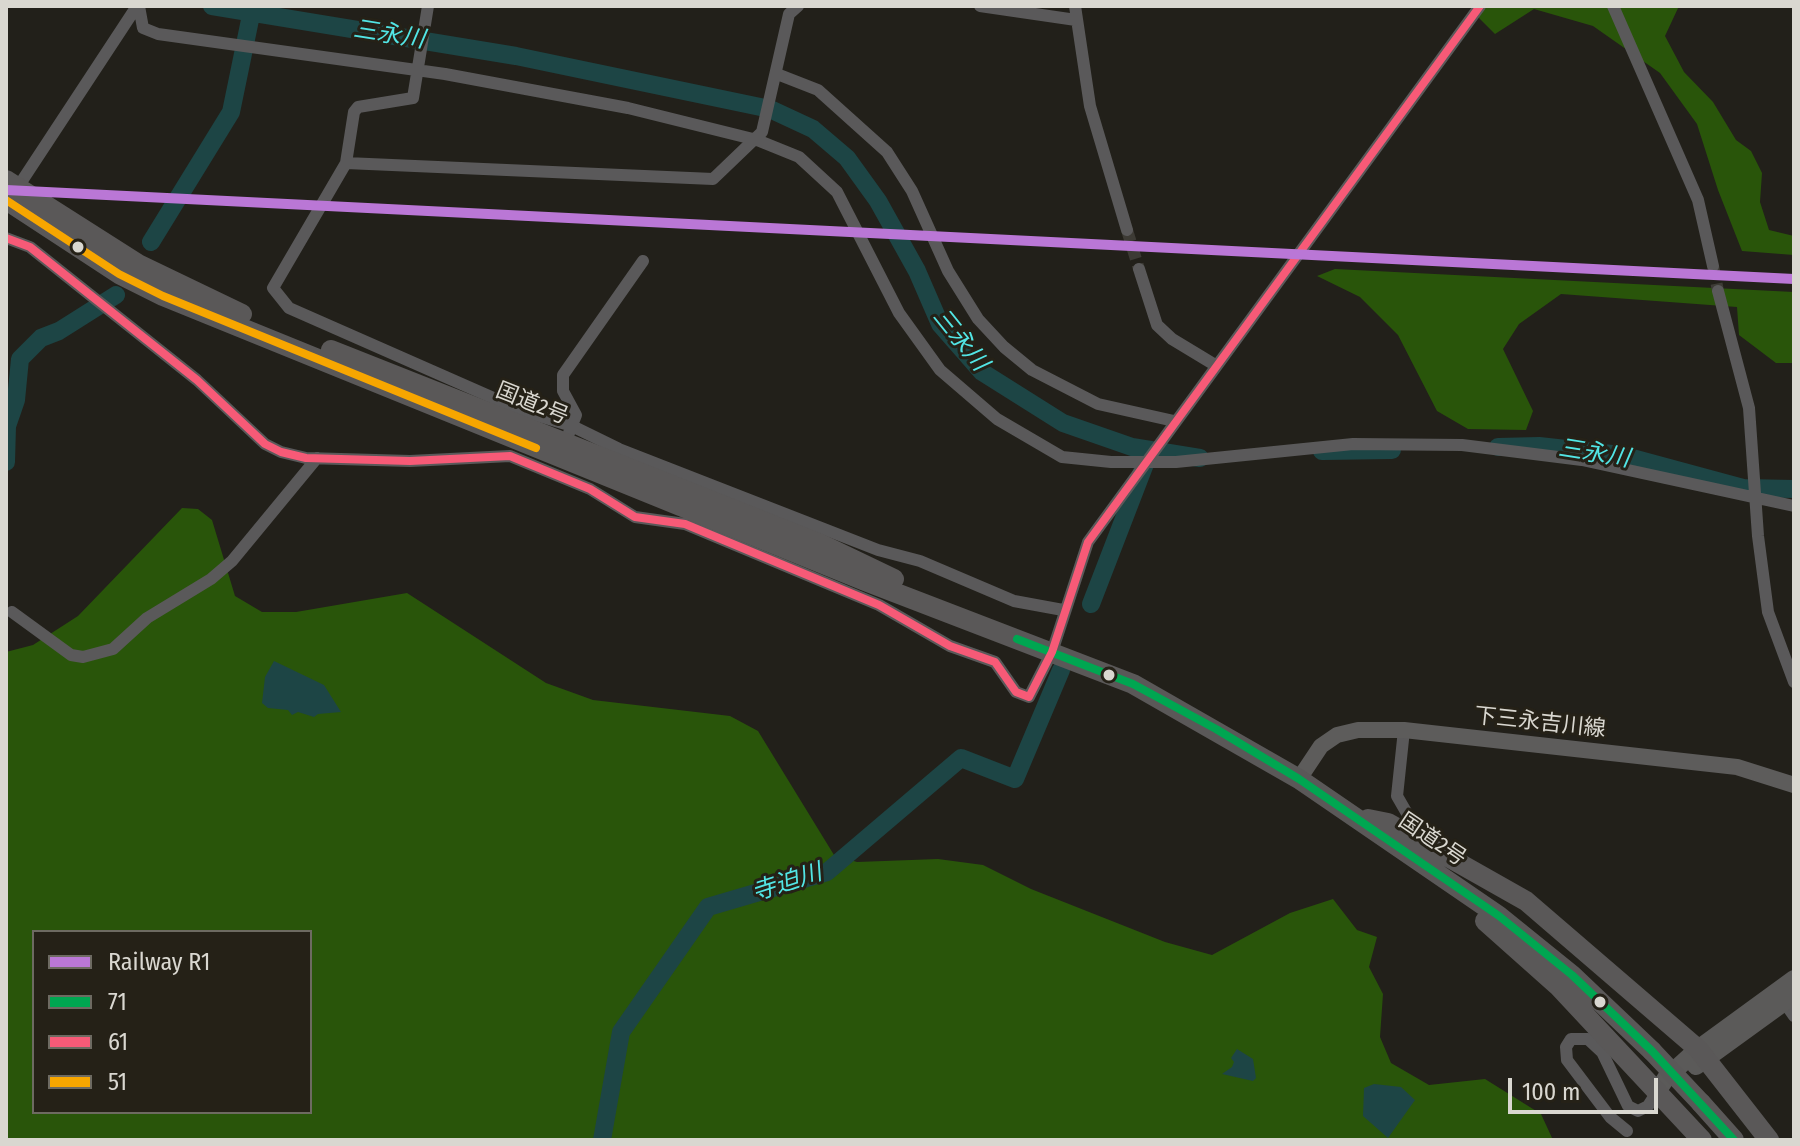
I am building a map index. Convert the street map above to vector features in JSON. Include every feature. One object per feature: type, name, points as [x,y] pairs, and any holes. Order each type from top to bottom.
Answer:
[{"type":"highway","name":"国道2号","points":[[9,195],[228,308],[821,544],[1052,652],[1133,684],[1299,779],[1499,916],[1572,975],[1652,1051],[1734,1140]]},
{"type":"highway","points":[[1353,815],[1388,823],[1526,901],[1702,1054],[1769,1140]]},
{"type":"highway","points":[[1434,870],[1558,986],[1676,1116],[1702,1140]]},
{"type":"main road","name":"下三永吉川線","points":[[1299,779],[1321,746],[1337,735],[1358,730],[1404,730],[1737,767],[1794,785]]},
{"type":"main road","points":[[1657,1092],[1702,1054],[1788,1001],[1794,979]]},
{"type":"street","points":[[138,6],[143,28],[158,34],[419,68],[759,136],[799,157],[837,192],[918,343],[940,370],[997,419],[1062,457],[1111,462],[1176,462],[1353,444],[1462,445],[1582,460],[1794,506]]},
{"type":"street","points":[[9,195],[138,6]]},
{"type":"street","points":[[346,163],[713,179],[759,136],[776,78],[789,14],[798,6]]},
{"type":"street","points":[[980,6],[1075,13],[1090,106],[1127,230]]},
{"type":"street","points":[[6,238],[30,247],[129,324],[265,444],[281,452],[317,458],[410,461],[494,454],[510,456],[554,471],[635,517],[685,524],[879,605],[950,646],[995,662],[1023,697],[1029,697],[1052,652],[1063,610],[1088,542],[1480,6]]},
{"type":"street","points":[[1613,6],[1698,200],[1713,266]]},
{"type":"street","points":[[428,8],[413,98],[358,107],[346,163],[273,288],[289,308],[570,431],[878,550],[920,561],[1014,601],[1063,610]]},
{"type":"street","points":[[776,78],[818,90],[887,152],[912,191],[948,271],[978,319],[1004,347],[1032,370],[1098,404],[1174,421]]},
{"type":"street","points":[[570,431],[576,415],[563,391],[563,375],[643,261]]},
{"type":"street","points":[[1139,269],[1157,325],[1172,339],[1215,365]]},
{"type":"street","points":[[1718,291],[1749,408],[1768,612],[1794,682]]},
{"type":"street","points":[[12,612],[71,655],[83,657],[113,649],[147,618],[211,579],[232,561],[317,458]]},
{"type":"street","points":[[1404,730],[1397,796],[1411,826],[1426,843]]},
{"type":"street","points":[[1627,1131],[1610,1117],[1567,1060],[1566,1047],[1571,1039],[1588,1039],[1602,1052],[1628,1106],[1638,1111],[1648,1106],[1657,1092]]},
{"type":"green space","points":[[1478,6],[1679,6],[1665,36],[1684,72],[1713,102],[1736,140],[1751,151],[1762,173],[1760,202],[1769,230],[1794,236],[1794,255],[1742,251],[1697,124],[1660,73],[1593,26],[1534,9],[1495,34],[1474,13]]},
{"type":"green space","points":[[1335,269],[1794,292],[1794,363],[1776,363],[1739,335],[1737,307],[1561,294],[1519,324],[1503,349],[1533,411],[1526,430],[1468,429],[1437,411],[1398,335],[1360,297],[1317,276]]},
{"type":"green space","points":[[182,508],[198,509],[212,520],[235,596],[262,612],[296,612],[407,593],[546,683],[593,700],[730,716],[758,731],[834,855],[857,862],[938,859],[983,865],[1031,889],[1165,942],[1212,955],[1290,913],[1333,899],[1357,930],[1377,937],[1369,967],[1383,994],[1380,1037],[1391,1063],[1429,1085],[1485,1079],[1541,1114],[1553,1140],[6,1140],[6,652],[33,645],[78,616]]},
{"type":"water","points":[[274,661],[324,685],[341,712],[314,717],[268,708],[262,703],[265,677]]},
{"type":"water","points":[[1237,1049],[1253,1059],[1256,1078],[1253,1081],[1222,1074],[1232,1067],[1234,1062],[1231,1058]]},
{"type":"water","points":[[1374,1084],[1401,1087],[1415,1100],[1388,1138],[1363,1116],[1364,1088]]},
{"type":"waterway","name":"三永川","points":[[212,6],[516,56],[770,109],[813,129],[847,158],[878,201],[917,271],[940,324],[982,372],[1063,423],[1132,447],[1200,458]]},
{"type":"waterway","points":[[151,242],[231,112],[251,15]]},
{"type":"waterway","points":[[6,462],[7,426],[16,400],[20,359],[41,338],[59,331],[116,295]]},
{"type":"waterway","name":"三永川","points":[[1498,447],[1539,446],[1621,455],[1743,488],[1794,489]]},
{"type":"waterway","name":"三永川","points":[[1322,451],[1392,450]]},
{"type":"waterway","name":"寺迫川","points":[[1091,604],[1145,464]]},
{"type":"waterway","name":"寺迫川","points":[[602,1140],[621,1032],[708,907],[827,872],[961,758],[1015,779],[1061,670]]},
{"type":"tunnel","points":[[1127,230],[1139,269]]},
{"type":"tunnel","points":[[1713,266],[1718,291]]},
{"type":"rail line","name":"R1","points":[[6,190],[1794,279]]},
{"type":"transit line","name":"61","points":[[6,238],[30,247],[197,380],[265,444],[281,452],[306,458],[410,461],[510,456],[590,489],[635,517],[685,524],[879,605],[950,646],[995,662],[1016,692],[1029,697],[1052,652],[1088,542],[1480,6]]},
{"type":"transit line","name":"51","points":[[6,200],[119,274],[163,296],[536,448]]},
{"type":"transit line","name":"71","points":[[1017,639],[1133,684],[1216,729],[1299,779],[1499,916],[1572,975],[1652,1051],[1734,1140]]}]
